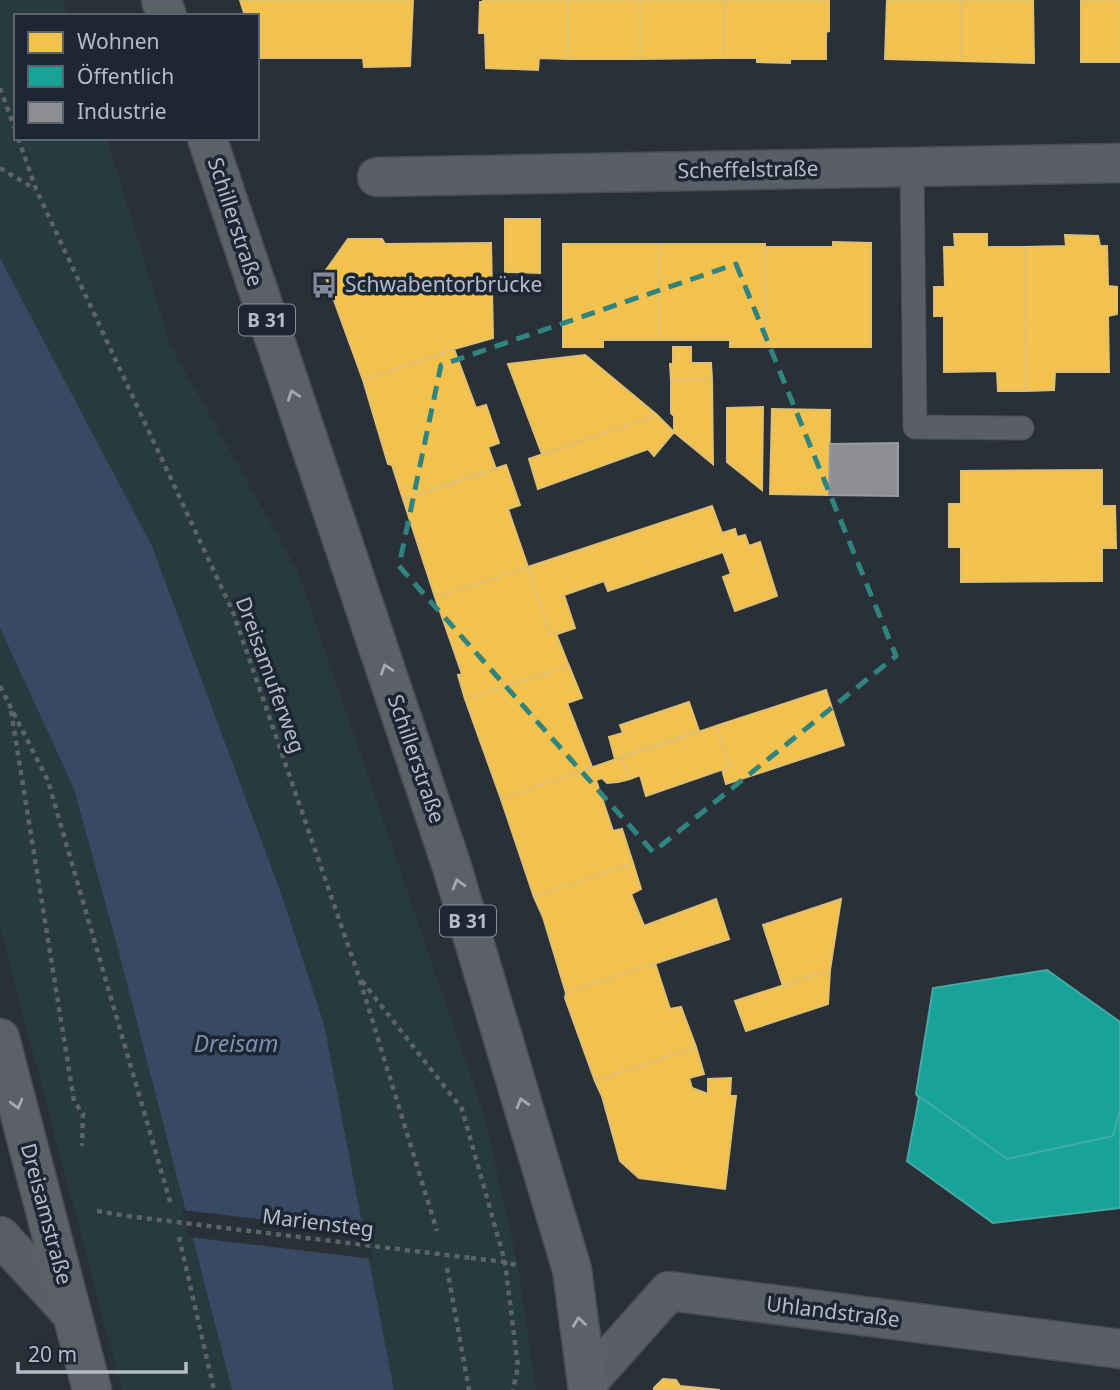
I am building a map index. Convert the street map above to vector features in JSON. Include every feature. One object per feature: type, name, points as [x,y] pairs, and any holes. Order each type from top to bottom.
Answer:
[{"type":"main road","name":"Schillerstraße","points":[[208,140],[452,864],[572,1270],[588,1387]]},
{"type":"main road","name":"Dreisamstraße","points":[[0,1038],[92,1390]]},
{"type":"street","name":"Scheffelstraße","points":[[377,177],[1120,163]]},
{"type":"street","points":[[0,1236],[71,1313]]},
{"type":"street","name":"Uhlandstraße","points":[[588,1387],[669,1291],[1120,1349]]},
{"type":"lane","points":[[912,167],[915,427],[1022,428]]},
{"type":"path","points":[[0,88],[14,126]]},
{"type":"path","name":"Dreisamuferweg","points":[[19,140],[36,189],[233,612],[359,977],[438,1231]]},
{"type":"path","points":[[0,168],[36,189]]},
{"type":"path","points":[[0,686],[48,781],[171,1205]]},
{"type":"path","points":[[10,706],[74,1101],[83,1114],[82,1153]]},
{"type":"path","points":[[359,977],[462,1109],[505,1262],[517,1367],[513,1390]]},
{"type":"path","name":"Mariensteg","points":[[127,1216],[505,1262]]},
{"type":"path","points":[[178,1237],[214,1390]]},
{"type":"path","points":[[447,1268],[469,1390]]},
{"type":"highlighted area","points":[[736,264],[896,656],[653,852],[399,566],[441,365]]},
{"type":"green space","points":[[0,0],[63,0],[67,14],[14,14],[14,140],[108,140],[170,345],[298,571],[485,1118],[518,1266],[536,1390],[394,1390],[324,1024],[282,896],[152,546],[0,258]]},
{"type":"green space","points":[[0,628],[74,789],[232,1390],[122,1390],[0,928]]},
{"type":"water","name":"Dreisam","points":[[0,258],[152,546],[282,896],[324,1024],[394,1390],[232,1390],[74,789],[0,628]]},
{"type":"pier","points":[[182,1210],[368,1232],[373,1259],[189,1237]]},
{"type":"building: Wohnen","points":[[240,0],[413,0],[410,66],[364,67],[363,58],[259,58],[259,14],[244,14]]},
{"type":"building: Wohnen","points":[[568,0],[568,59],[539,58],[538,70],[486,68],[485,33],[479,33],[480,2]]},
{"type":"building: Wohnen","points":[[568,0],[640,0],[640,59],[568,59]]},
{"type":"building: Wohnen","points":[[640,0],[725,0],[723,58],[640,59]]},
{"type":"building: Wohnen","points":[[725,0],[829,0],[826,59],[790,59],[790,63],[757,62],[757,58],[723,58]]},
{"type":"building: Wohnen","points":[[887,0],[961,0],[961,61],[885,59]]},
{"type":"building: Wohnen","points":[[961,0],[1033,0],[1034,63],[961,61]]},
{"type":"building: Wohnen","points":[[1081,0],[1120,0],[1120,62],[1081,62]]},
{"type":"building: Wohnen","points":[[505,219],[540,219],[540,273],[505,272]]},
{"type":"building: Wohnen","points":[[954,234],[987,234],[987,247],[1025,247],[1026,391],[998,391],[997,371],[944,372],[944,316],[934,316],[934,287],[945,287],[944,247],[955,247]]},
{"type":"building: Wohnen","points":[[1065,235],[1098,236],[1100,246],[1107,246],[1108,286],[1117,287],[1117,314],[1108,316],[1109,372],[1055,372],[1054,390],[1026,391],[1025,247],[1066,246]]},
{"type":"building: Wohnen","points":[[348,239],[382,239],[385,244],[491,243],[493,338],[363,380],[324,273]]},
{"type":"building: Wohnen","points":[[833,242],[871,243],[871,347],[765,347],[765,247],[833,247]]},
{"type":"building: Wohnen","points":[[563,244],[659,244],[659,340],[603,340],[603,347],[563,347]]},
{"type":"building: Wohnen","points":[[659,244],[765,244],[765,347],[730,347],[730,340],[659,340]]},
{"type":"building: Wohnen","points":[[673,347],[691,347],[691,363],[711,363],[712,379],[671,380]]},
{"type":"building: Wohnen","points":[[454,349],[476,408],[486,405],[499,443],[488,447],[496,469],[403,499],[392,465],[388,464],[363,380]]},
{"type":"building: Wohnen","points":[[585,355],[657,415],[542,454],[508,364]]},
{"type":"building: Wohnen","points":[[712,379],[713,464],[674,432],[674,416],[671,413],[671,380]]},
{"type":"building: Wohnen","points":[[763,407],[762,490],[727,462],[727,408]]},
{"type":"building: Wohnen","points":[[772,409],[830,410],[829,495],[770,494]]},
{"type":"building: Wohnen","points":[[657,415],[674,432],[654,456],[648,449],[538,489],[529,459]]},
{"type":"building: Wohnen","points":[[506,465],[520,505],[508,509],[528,567],[435,597],[403,499]]},
{"type":"building: Wohnen","points":[[1102,470],[1102,506],[1115,506],[1116,548],[1102,548],[1102,581],[961,582],[961,547],[949,547],[949,504],[961,504],[961,471]]},
{"type":"building: Wohnen","points":[[712,506],[722,533],[735,529],[737,537],[745,535],[749,546],[760,542],[777,596],[735,611],[723,577],[731,574],[723,552],[608,591],[604,581],[564,595],[575,628],[557,634],[555,631],[549,632],[528,567]]},
{"type":"building: Wohnen","points":[[528,567],[549,632],[555,631],[569,666],[465,699],[458,675],[462,674],[435,597]]},
{"type":"building: Wohnen","points":[[569,666],[582,698],[567,703],[592,767],[501,799],[465,699]]},
{"type":"building: Wohnen","points":[[826,690],[844,745],[726,784],[722,769],[730,767],[716,726]]},
{"type":"building: Wohnen","points":[[689,702],[699,731],[615,759],[609,737],[623,733],[620,725]]},
{"type":"building: Wohnen","points":[[716,726],[730,767],[646,796],[640,775],[630,779],[622,757]]},
{"type":"building: Wohnen","points":[[622,757],[630,779],[607,783],[602,778],[596,780],[613,831],[622,829],[633,863],[534,897],[501,799]]},
{"type":"building: Wohnen","points":[[633,863],[641,889],[631,894],[644,926],[716,899],[729,939],[566,993],[543,917],[534,897]]},
{"type":"building: Wohnen","points":[[841,899],[830,970],[783,986],[763,925]]},
{"type":"building: Wohnen","points":[[655,963],[670,1009],[681,1007],[696,1047],[595,1081],[565,998],[566,993]]},
{"type":"building: Wohnen","points":[[830,970],[828,1004],[746,1031],[735,1001]]},
{"type":"building: Wohnen","points":[[696,1047],[704,1074],[689,1078],[692,1088],[708,1094],[708,1079],[731,1078],[730,1096],[736,1096],[725,1189],[639,1178],[620,1161],[602,1096],[595,1081]]},
{"type":"building: Wohnen","points":[[663,1379],[676,1380],[680,1386],[720,1390],[654,1390]]},
{"type":"building: Öffentlich","points":[[1047,970],[1120,1022],[1120,1109],[1113,1136],[1007,1159],[916,1094],[933,988]]},
{"type":"building: Öffentlich","points":[[1047,970],[1120,1022],[1120,1208],[993,1223],[907,1161],[919,1098],[916,1094],[933,988]]},
{"type":"building: Industrie","points":[[898,443],[898,496],[829,495],[830,444]]},
{"type":"place","name":"Schwabentorbrücke","points":[[324,285]]}]
